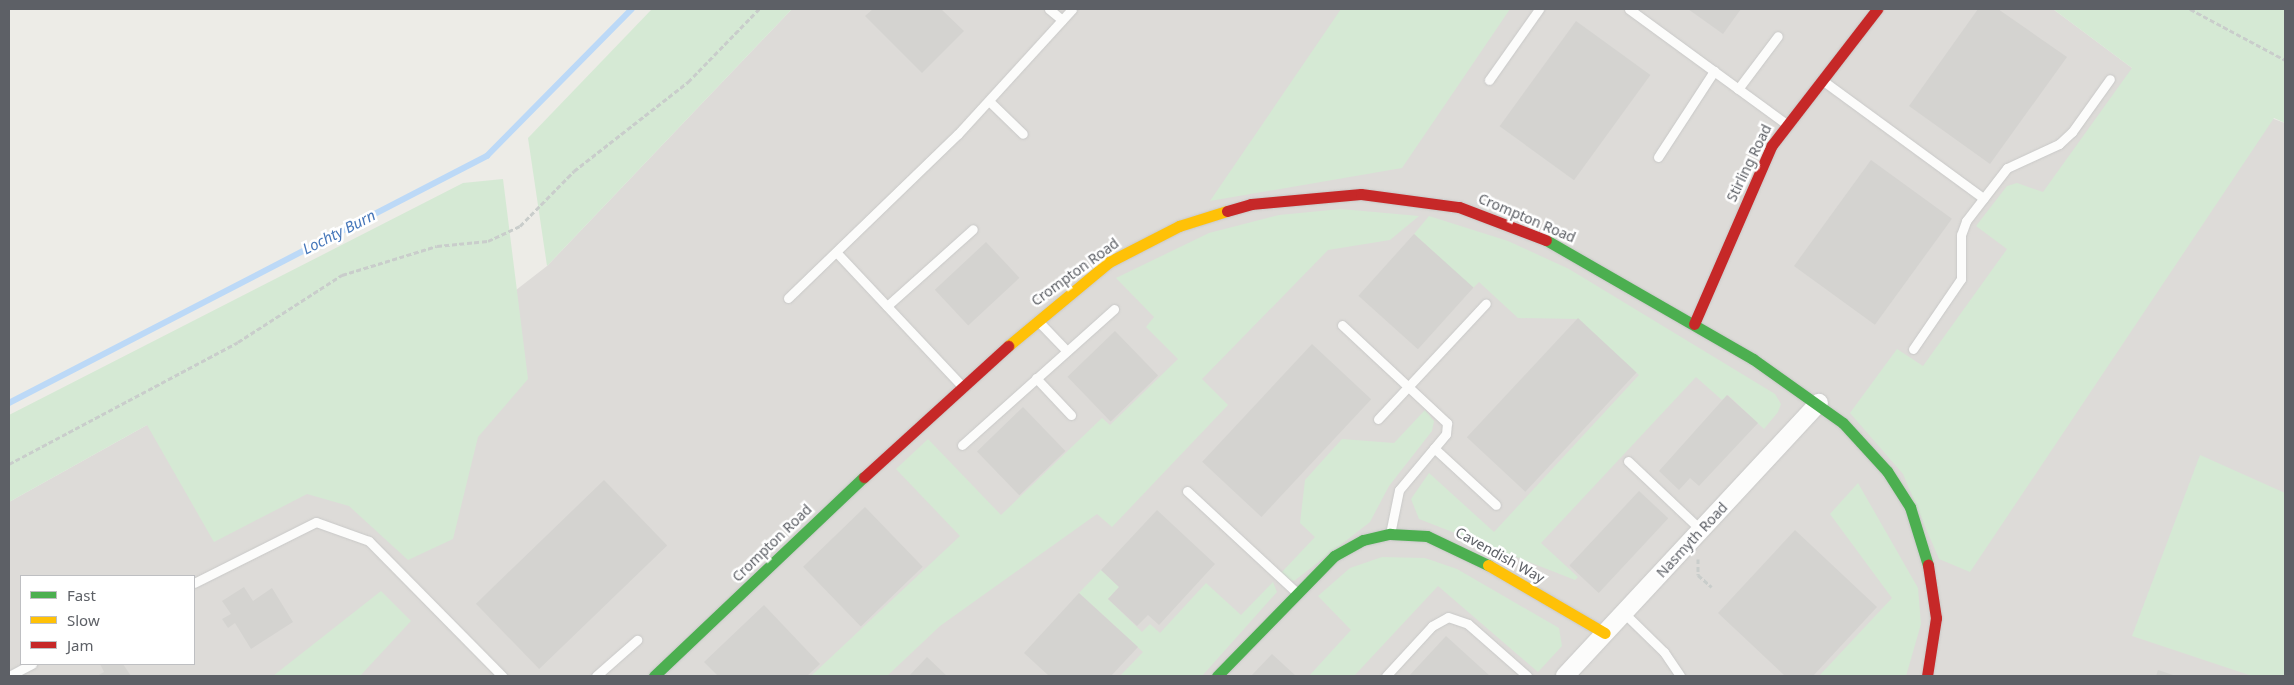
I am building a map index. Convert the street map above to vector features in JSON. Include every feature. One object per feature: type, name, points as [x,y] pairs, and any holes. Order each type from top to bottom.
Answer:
[{"type":"street","name":"Stirling Road","points":[[1694,324],[1785,123],[1819,78],[1877,9]]},
{"type":"street","name":"Crompton Road","points":[[654,676],[961,385],[1036,319],[1109,262],[1179,226],[1251,204],[1361,194],[1433,201],[1494,218],[1602,269],[1694,324],[1819,403],[1868,448],[1917,523],[1936,601],[1927,676]]},
{"type":"street","name":"Nasmyth Road","points":[[1565,676],[1819,403]]},
{"type":"street","name":"Cavendish Way","points":[[1217,676],[1296,592],[1348,547],[1390,534],[1427,536],[1451,544],[1606,633]]},
{"type":"lane","points":[[1049,9],[1062,20]]},
{"type":"lane","points":[[788,298],[837,253],[989,101],[1072,9]]},
{"type":"lane","points":[[1489,80],[1538,9]]},
{"type":"lane","points":[[1629,9],[1785,123]]},
{"type":"lane","points":[[1738,88],[1778,36]]},
{"type":"lane","points":[[1658,157],[1714,71]]},
{"type":"lane","points":[[1819,78],[1983,198]]},
{"type":"lane","points":[[1913,349],[1957,288],[1962,270],[1963,228],[1983,198],[2014,162],[2066,139],[2110,79]]},
{"type":"lane","points":[[989,101],[1023,134]]},
{"type":"lane","points":[[887,306],[973,229]]},
{"type":"lane","points":[[837,253],[961,385]]},
{"type":"lane","points":[[1378,419],[1486,303]]},
{"type":"lane","points":[[962,445],[1114,309]]},
{"type":"lane","points":[[1036,319],[1067,351]]},
{"type":"lane","points":[[1342,324],[1445,418],[1446,434],[1399,490],[1390,534]]},
{"type":"lane","points":[[1036,378],[1071,415]]},
{"type":"lane","points":[[1434,448],[1496,505]]},
{"type":"lane","points":[[1628,461],[1699,532]]},
{"type":"lane","points":[[1187,491],[1296,592]]},
{"type":"lane","points":[[195,582],[316,522],[369,541],[502,676]]},
{"type":"lane","points":[[1624,613],[1664,652],[1680,676]]},
{"type":"lane","points":[[1386,676],[1432,626],[1448,617],[1468,624],[1527,676]]},
{"type":"lane","points":[[596,676],[637,640]]},
{"type":"lane","points":[[9,676],[30,665]]},
{"type":"path","points":[[9,464],[238,342],[342,275],[437,246],[488,241],[520,226],[574,171],[688,82],[760,9]]},
{"type":"path","points":[[2190,9],[2285,60]]},
{"type":"path","points":[[1699,532],[1698,576],[1712,587]]},
{"type":"shaded area","points":[[792,9],[2053,9],[2132,68],[2285,123],[2285,676],[9,676],[9,502],[147,425],[364,408],[547,266]]},
{"type":"green space","points":[[652,9],[792,9],[547,266],[528,138]]},
{"type":"green space","points":[[1341,9],[1510,9],[1402,168],[1210,201]]},
{"type":"green space","points":[[2053,9],[2285,9],[2285,123],[2274,118],[1970,572],[1939,559],[1903,474],[1850,413],[1897,349],[1923,366],[2007,249],[1976,226],[2007,186],[2017,183],[2043,192],[2132,68]]},
{"type":"green space","points":[[503,179],[528,379],[478,437],[453,539],[408,560],[349,506],[307,494],[214,542],[147,425],[9,502],[9,415],[463,183]]},
{"type":"green space","points":[[1341,209],[1419,216],[1390,240],[1328,250],[1202,379],[1228,405],[1112,527],[1097,514],[940,626],[887,676],[811,676],[960,536],[896,469],[928,439],[1001,515],[1102,418],[1110,425],[1178,359],[1146,327],[1154,317],[1116,278],[1209,233],[1279,215]]},
{"type":"green space","points":[[1429,216],[1508,241],[1569,269],[1775,394],[1781,404],[1778,412],[1764,429],[1728,395],[1722,400],[1696,377],[1541,543],[1578,577],[1575,580],[1419,519],[1411,499],[1429,473],[1494,532],[1639,375],[1578,319],[1518,318],[1479,282],[1473,288],[1414,234]]},
{"type":"green space","points":[[1425,410],[1434,421],[1432,431],[1389,486],[1370,522],[1294,581],[1288,579],[1281,573],[1315,537],[1300,523],[1305,480],[1342,439],[1394,443]]},
{"type":"green space","points":[[2200,455],[2285,493],[2285,676],[2252,676],[2132,636]]},
{"type":"green space","points":[[1858,483],[1918,588],[1921,624],[1906,676],[1819,676],[1892,598],[1830,514]]},
{"type":"green space","points":[[1382,557],[1425,558],[1457,569],[1559,628],[1562,646],[1538,672],[1438,586],[1354,676],[1309,676],[1351,630],[1318,596],[1350,568]]},
{"type":"green space","points":[[1101,570],[1119,587],[1108,599],[1142,632],[1150,624],[1160,633],[1206,583],[1241,615],[1273,582],[1277,592],[1202,676],[1120,676],[1143,652],[1079,593]]},
{"type":"green space","points":[[381,591],[411,621],[360,676],[273,676]]},
{"type":"building","points":[[873,9],[941,9],[964,31],[922,73],[865,16]]},
{"type":"building","points":[[1688,9],[1741,9],[1723,34]]},
{"type":"building","points":[[1978,9],[1998,9],[2067,57],[1990,164],[1909,106]]},
{"type":"building","points":[[1576,21],[1650,75],[1574,180],[1500,126]]},
{"type":"building","points":[[1871,160],[1952,219],[1875,325],[1794,266]]},
{"type":"building","points":[[1414,234],[1473,288],[1418,349],[1358,296]]},
{"type":"building","points":[[986,242],[1019,278],[968,326],[935,290]]},
{"type":"building","points":[[1578,318],[1637,373],[1525,492],[1467,437]]},
{"type":"building","points":[[1115,331],[1158,376],[1111,421],[1068,377]]},
{"type":"building","points":[[1312,344],[1371,399],[1261,517],[1202,462]]},
{"type":"building","points":[[1727,395],[1758,423],[1699,486],[1690,478],[1679,490],[1659,471]]},
{"type":"building","points":[[1023,407],[1065,451],[1019,495],[977,451]]},
{"type":"building","points":[[604,480],[667,545],[539,669],[476,604]]},
{"type":"building","points":[[1639,491],[1668,518],[1599,593],[1569,566]]},
{"type":"building","points":[[865,507],[923,567],[861,626],[803,567]]},
{"type":"building","points":[[1157,510],[1215,564],[1159,625],[1148,615],[1137,626],[1108,599],[1119,587],[1101,570]]},
{"type":"building","points":[[1795,530],[1877,607],[1813,676],[1785,676],[1718,613]]},
{"type":"building","points":[[244,587],[253,601],[272,588],[293,622],[251,649],[235,623],[228,628],[222,619],[231,614],[222,601]]},
{"type":"building","points":[[1079,593],[1138,647],[1111,676],[1049,676],[1024,653]]},
{"type":"building","points":[[764,605],[820,664],[807,676],[718,676],[704,662]]},
{"type":"building","points":[[1446,636],[1490,676],[1409,676]]},
{"type":"building","points":[[1272,654],[1296,676],[1251,676]]},
{"type":"building","points":[[927,657],[947,676],[909,676]]},
{"type":"building","points":[[100,665],[124,665],[131,676],[97,676],[104,672]]},
{"type":"building","points":[[2158,670],[2176,676],[2156,676]]},
{"type":"waterway","name":"Lochty Burn","points":[[9,403],[487,156],[632,9]]},
{"type":"traffic: fast","points":[[1546,240],[1753,359],[1843,423],[1887,471],[1910,507],[1928,565]]},
{"type":"traffic: fast","points":[[654,676],[864,477]]},
{"type":"traffic: fast","points":[[1217,676],[1334,556],[1363,540],[1390,534],[1427,536],[1488,565]]},
{"type":"traffic: slow","points":[[1008,346],[1109,262],[1179,226],[1227,211]]},
{"type":"traffic: slow","points":[[1488,565],[1605,633]]},
{"type":"traffic: jam","points":[[1694,324],[1772,145],[1877,9]]},
{"type":"traffic: jam","points":[[1227,211],[1251,204],[1361,194],[1459,207],[1546,240]]},
{"type":"traffic: jam","points":[[864,477],[1008,346]]},
{"type":"traffic: jam","points":[[1927,676],[1936,618],[1928,565]]}]
